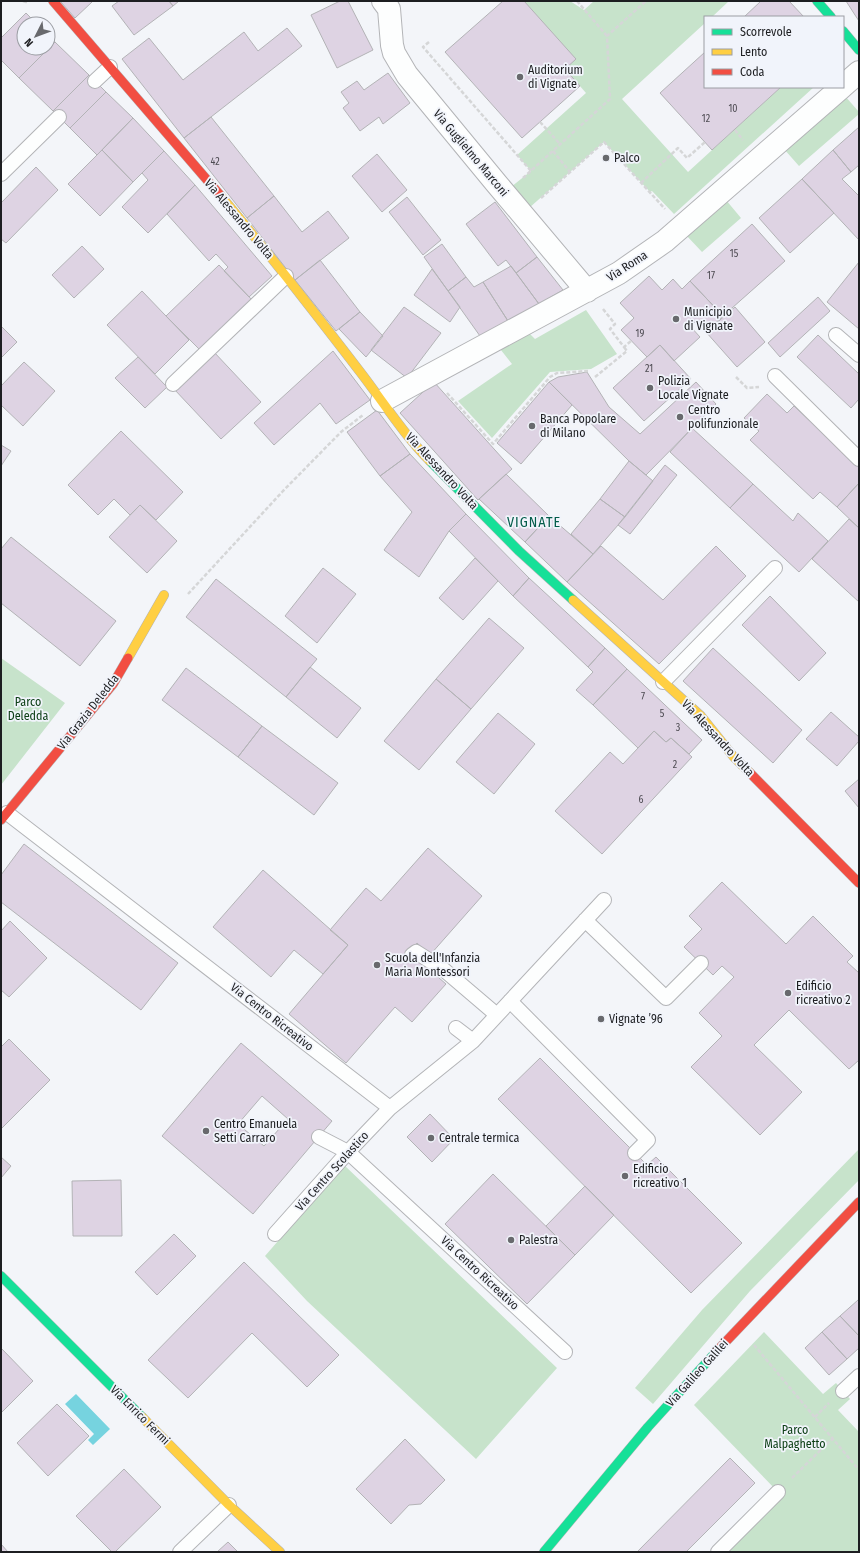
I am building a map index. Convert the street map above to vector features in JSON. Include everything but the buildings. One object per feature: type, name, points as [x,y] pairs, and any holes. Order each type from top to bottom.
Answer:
[{"type":"street","name":"Via Alessandro Volta","points":[[53,1],[259,241],[414,444],[472,505],[519,551],[701,716],[734,756],[859,882]]},
{"type":"street","name":"Via Guglielmo Marconi","points":[[388,4],[392,45],[399,64],[414,85],[504,194],[587,291]]},
{"type":"street","points":[[844,32],[859,50]]},
{"type":"street","name":"Via Roma","points":[[844,84],[859,72]]},
{"type":"street","name":"Via Roma","points":[[382,401],[529,323],[619,273],[665,241],[682,227],[840,88]]},
{"type":"street","name":"Via Grazia Deledda","points":[[4,816],[113,684],[164,595]]},
{"type":"street","name":"Via Galileo Galilei","points":[[544,1552],[648,1427],[739,1326],[859,1202]]},
{"type":"street","name":"Via Enrico Fermi","points":[[1,1276],[229,1505],[280,1552]]},
{"type":"lane","points":[[95,81],[110,67]]},
{"type":"lane","points":[[1,174],[59,117]]},
{"type":"lane","points":[[173,384],[286,276]]},
{"type":"lane","points":[[836,335],[859,355]]},
{"type":"lane","points":[[775,376],[859,459]]},
{"type":"lane","points":[[663,682],[775,568]]},
{"type":"lane","name":"Via Centro Ricreativo","points":[[4,816],[26,828],[390,1108]]},
{"type":"lane","points":[[390,1108],[473,1041],[604,900]]},
{"type":"lane","points":[[585,920],[666,998],[701,963]]},
{"type":"lane","points":[[412,955],[416,952],[443,968],[497,1015]]},
{"type":"lane","points":[[510,1001],[648,1140],[635,1153]]},
{"type":"lane","points":[[456,1028],[473,1041]]},
{"type":"lane","name":"Via Centro Scolastico","points":[[275,1234],[348,1152],[390,1108]]},
{"type":"lane","name":"Via Centro Ricreativo","points":[[319,1137],[348,1152],[565,1352]]},
{"type":"lane","points":[[843,1391],[859,1376]]},
{"type":"lane","points":[[718,1552],[778,1492]]},
{"type":"lane","points":[[180,1552],[229,1505]]},
{"type":"path","points":[[23,1],[29,1]]},
{"type":"path","points":[[504,194],[610,98],[606,36],[577,1]]},
{"type":"path","points":[[606,36],[646,1]]},
{"type":"path","points":[[429,42],[423,47],[531,171]]},
{"type":"path","points":[[540,122],[560,144]]},
{"type":"path","points":[[522,214],[604,142],[682,227]]},
{"type":"path","points":[[641,183],[678,148],[687,158],[705,142]]},
{"type":"path","points":[[553,151],[570,172]]},
{"type":"path","points":[[587,291],[615,324],[610,329],[627,351],[594,378]]},
{"type":"path","points":[[624,347],[631,341]]},
{"type":"path","points":[[431,375],[493,444],[550,377],[557,373],[588,371]]},
{"type":"path","points":[[186,597],[278,496],[341,432],[382,401]]},
{"type":"path","points":[[739,1326],[859,1470]]},
{"type":"path","points":[[778,1492],[833,1438]]},
{"type":"green space","points":[[524,1],[570,1],[584,10],[594,1],[729,1],[713,16],[704,16],[704,24],[622,99],[688,172],[780,88],[813,88],[674,214],[652,191],[650,192],[604,142],[529,208],[511,187],[531,171],[517,155],[586,93],[565,69],[575,59]]},
{"type":"green space","points":[[845,96],[859,112],[859,114],[799,166],[784,149]]},
{"type":"green space","points":[[726,200],[741,218],[702,252],[686,235]]},
{"type":"green space","points":[[586,310],[617,354],[591,369],[550,372],[492,438],[458,401],[512,364],[497,345],[526,330],[535,339]]},
{"type":"green space","name":"Parco Deledda","points":[[1,658],[65,703],[1,785]]},
{"type":"green space","points":[[859,1149],[859,1180],[750,1291],[653,1404],[635,1388],[702,1310]]},
{"type":"green space","points":[[344,1165],[557,1368],[476,1459],[307,1301],[265,1256]]},
{"type":"green space","name":"Parco Malpaghetto","points":[[764,1332],[823,1394],[836,1383],[850,1399],[838,1410],[859,1432],[859,1552],[726,1552],[778,1492],[694,1405]]},
{"type":"water","points":[[76,1394],[110,1429],[93,1445],[88,1440],[94,1434],[65,1404]]},
{"type":"traffic: fast","points":[[817,1],[830,16]]},
{"type":"traffic: fast","points":[[844,32],[859,50]]},
{"type":"traffic: fast","points":[[430,461],[519,551],[573,600]]},
{"type":"traffic: fast","points":[[1,1276],[142,1417]]},
{"type":"traffic: fast","points":[[544,1552],[648,1427],[715,1353]]},
{"type":"traffic: slow","points":[[220,195],[309,306],[403,430],[430,461]]},
{"type":"traffic: slow","points":[[128,658],[164,595]]},
{"type":"traffic: slow","points":[[573,600],[701,716],[733,756],[750,773]]},
{"type":"traffic: slow","points":[[142,1417],[229,1505],[280,1552]]},
{"type":"traffic: jam","points":[[53,1],[220,195]]},
{"type":"traffic: jam","points":[[1,820],[113,684],[128,658]]},
{"type":"traffic: jam","points":[[750,773],[859,883]]},
{"type":"traffic: jam","points":[[715,1353],[859,1202]]},
{"type":"place","name":"Auditorium di Vignate","points":[[520,77]]},
{"type":"place","name":"Palco","points":[[606,158]]},
{"type":"place","name":"Municipio di Vignate","points":[[676,319]]},
{"type":"place","name":"Polizia Locale Vignate","points":[[650,388]]},
{"type":"place","name":"Centro polifunzionale","points":[[680,417]]},
{"type":"place","name":"Banca Popolare di Milano","points":[[532,426]]},
{"type":"place","name":"Scuola dell'Infanzia Maria Montessori","points":[[377,965]]},
{"type":"place","name":"Edificio ricreativo 2","points":[[788,993]]},
{"type":"place","name":"Vignate ’96","points":[[601,1019]]},
{"type":"place","name":"Centro Emanuela Setti Carraro","points":[[206,1131]]},
{"type":"place","name":"Centrale termica","points":[[431,1138]]},
{"type":"place","name":"Edificio ricreativo 1","points":[[625,1176]]},
{"type":"place","name":"Palestra","points":[[511,1240]]},
{"type":"district","name":"VIGNATE","points":[[534,522]]}]
